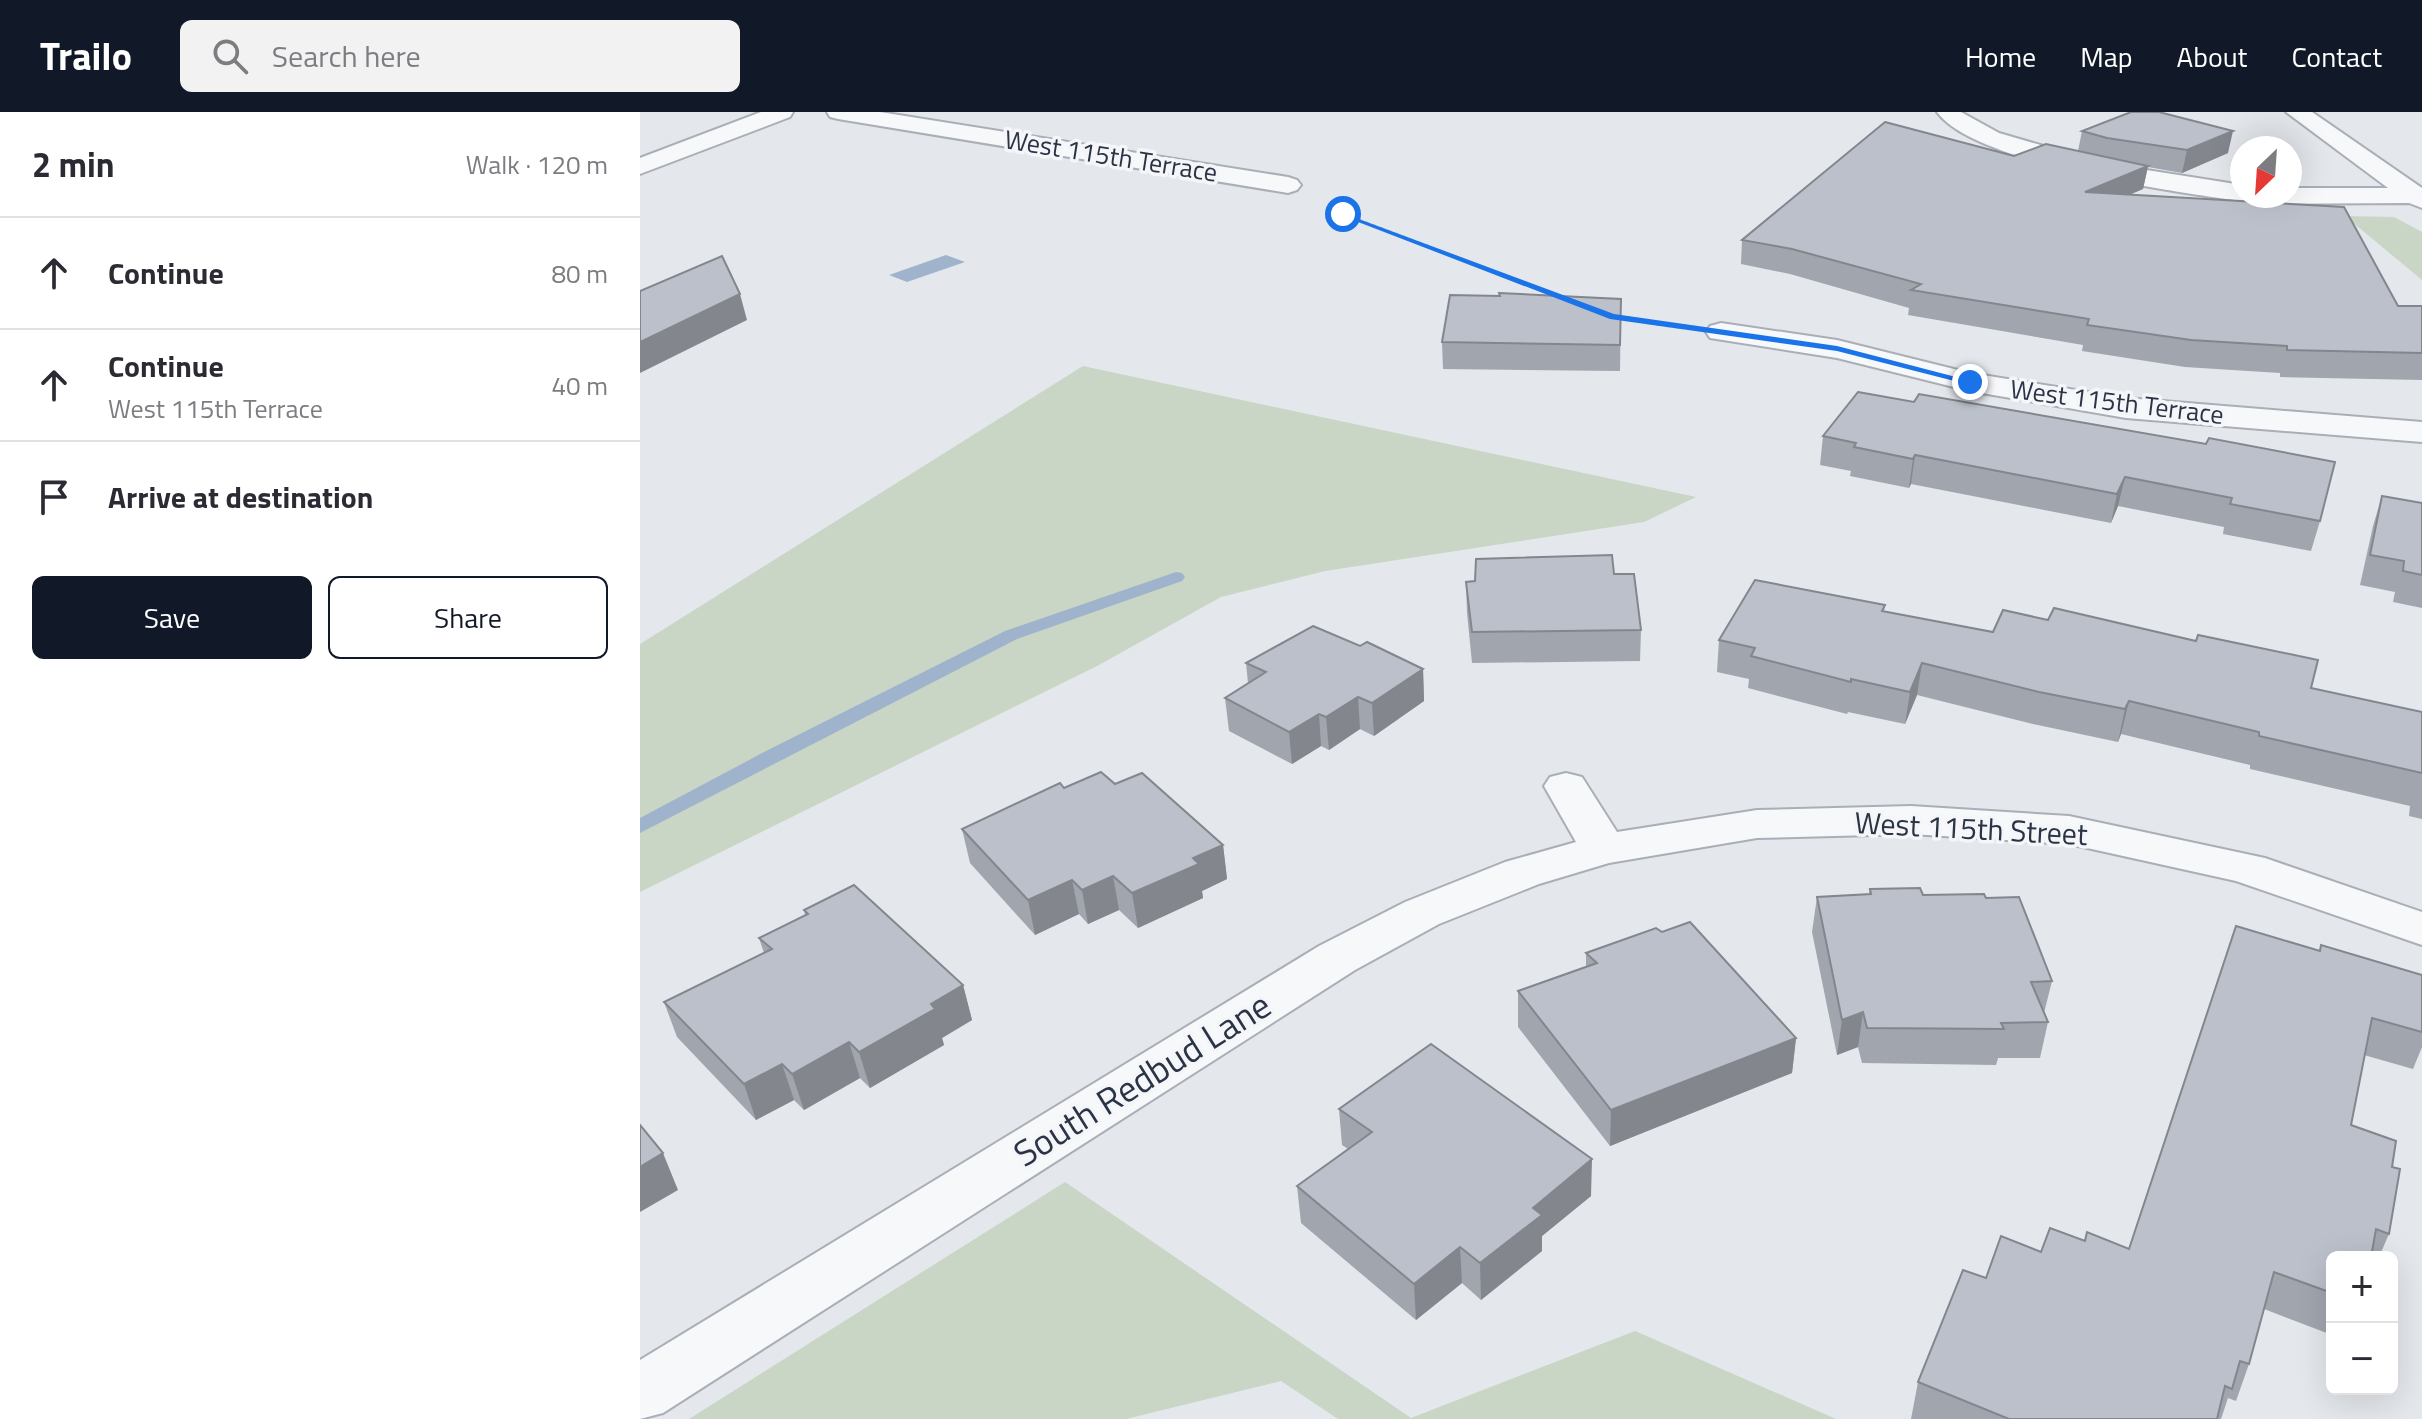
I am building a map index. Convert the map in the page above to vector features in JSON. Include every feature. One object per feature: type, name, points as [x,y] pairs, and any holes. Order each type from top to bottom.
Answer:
[{"type":"street","points":[[640,167],[782,112]]},
{"type":"street","name":"West 115th Terrace","points":[[838,112],[1288,185]]},
{"type":"street","points":[[1948,112],[1958,123],[1991,138],[2066,164],[2170,185],[2230,192]]},
{"type":"street","points":[[2297,112],[2418,198]]},
{"type":"street","points":[[2302,196],[2418,198]]},
{"type":"street","name":"West 115th Terrace","points":[[1721,332],[1837,349],[1970,382],[2126,408],[2422,432]]},
{"type":"street","points":[[1566,786],[1604,849]]},
{"type":"street","name":"West 115th Street","points":[[1604,849],[1757,824],[1911,820],[2069,830],[2248,869],[2422,929]]},
{"type":"street","name":"South Redbud Lane","points":[[640,1393],[1337,958],[1422,913],[1522,873],[1604,849]]},
{"type":"path","points":[[1288,185],[1318,198],[1343,214],[1570,301]]},
{"type":"path","points":[[1613,317],[1721,332]]},
{"type":"green space","points":[[2345,216],[2394,217],[2422,232],[2422,280]]},
{"type":"green space","points":[[1083,366],[1696,497],[1644,522],[1325,571],[1221,597],[1097,666],[640,892],[640,644]]},
{"type":"green space","points":[[1065,1182],[1411,1418],[1635,1331],[1836,1419],[1338,1419],[1281,1381],[1126,1419],[689,1419]]},
{"type":"water","points":[[946,255],[965,262],[907,282],[889,275]]},
{"type":"building","points":[[2131,112],[2159,112],[2233,131],[2187,150],[2107,138],[2082,131]]},
{"type":"building","points":[[1885,122],[2014,156],[2046,144],[2148,166],[2085,192],[2230,200],[2230,208],[2302,208],[2302,205],[2344,207],[2398,306],[2422,306],[2422,353],[2287,350],[2287,346],[2191,340],[2087,325],[2089,319],[1911,290],[1921,284],[1792,249],[1742,240]]},
{"type":"building","points":[[722,256],[740,294],[640,342],[640,291]]},
{"type":"building","points":[[1499,293],[1621,299],[1620,345],[1442,342],[1450,295],[1500,296]]},
{"type":"building","points":[[1858,392],[1914,402],[1919,394],[2206,444],[2209,438],[2335,462],[2320,521],[2230,504],[2232,498],[2125,477],[2117,494],[1915,455],[1913,459],[1854,447],[1856,443],[1823,436]]},
{"type":"building","points":[[2382,496],[2422,503],[2422,575],[2403,571],[2404,561],[2370,555]]},
{"type":"building","points":[[1612,555],[1614,574],[1634,574],[1641,630],[1472,632],[1466,582],[1475,581],[1476,559]]},
{"type":"building","points":[[1755,580],[1885,605],[1882,611],[1993,632],[2003,610],[2048,620],[2054,608],[2196,641],[2198,635],[2318,660],[2311,688],[2422,712],[2422,773],[2259,736],[2259,732],[2129,701],[2125,709],[2039,692],[1922,663],[1910,692],[1851,679],[1851,682],[1751,656],[1755,648],[1719,640]]},
{"type":"building","points":[[1313,626],[1360,646],[1367,642],[1423,669],[1372,703],[1358,697],[1326,717],[1319,714],[1289,732],[1225,698],[1266,672],[1246,663]]},
{"type":"building","points":[[1101,772],[1115,784],[1142,773],[1223,845],[1193,858],[1199,864],[1132,893],[1113,876],[1082,890],[1072,880],[1028,900],[962,829],[1060,783],[1064,788]]},
{"type":"building","points":[[854,885],[963,985],[931,1004],[935,1009],[859,1052],[849,1042],[792,1074],[782,1064],[744,1084],[664,1002],[772,949],[759,938],[808,914],[804,910]]},
{"type":"building","points":[[1920,888],[1923,895],[2019,897],[2052,981],[2031,982],[2048,1022],[2001,1023],[2004,1029],[1867,1028],[1863,1012],[1842,1020],[1817,897],[1871,894],[1870,889]]},
{"type":"building","points":[[1690,922],[1796,1038],[1611,1110],[1518,991],[1597,963],[1586,953],[1656,928],[1662,932]]},
{"type":"building","points":[[2236,926],[2320,951],[2321,945],[2422,975],[2422,1032],[2372,1018],[2351,1125],[2396,1141],[2392,1167],[2400,1169],[2389,1234],[2376,1229],[2372,1251],[2326,1251],[2326,1291],[2274,1272],[2249,1364],[2240,1361],[2232,1389],[2225,1386],[2217,1419],[2009,1419],[1918,1382],[1963,1270],[1986,1278],[2001,1236],[2041,1252],[2050,1228],[2085,1241],[2087,1232],[2129,1249]]},
{"type":"building","points":[[1431,1044],[1592,1159],[1533,1208],[1542,1215],[1480,1263],[1460,1247],[1414,1284],[1297,1186],[1372,1132],[1339,1109]]},
{"type":"building","points":[[640,1125],[663,1153],[640,1167]]},
{"type":"waterway","points":[[640,827],[773,755],[1011,635],[1176,577]]},
{"type":"route","points":[[1343,214],[1613,317],[1837,349],[1970,382]]}]
